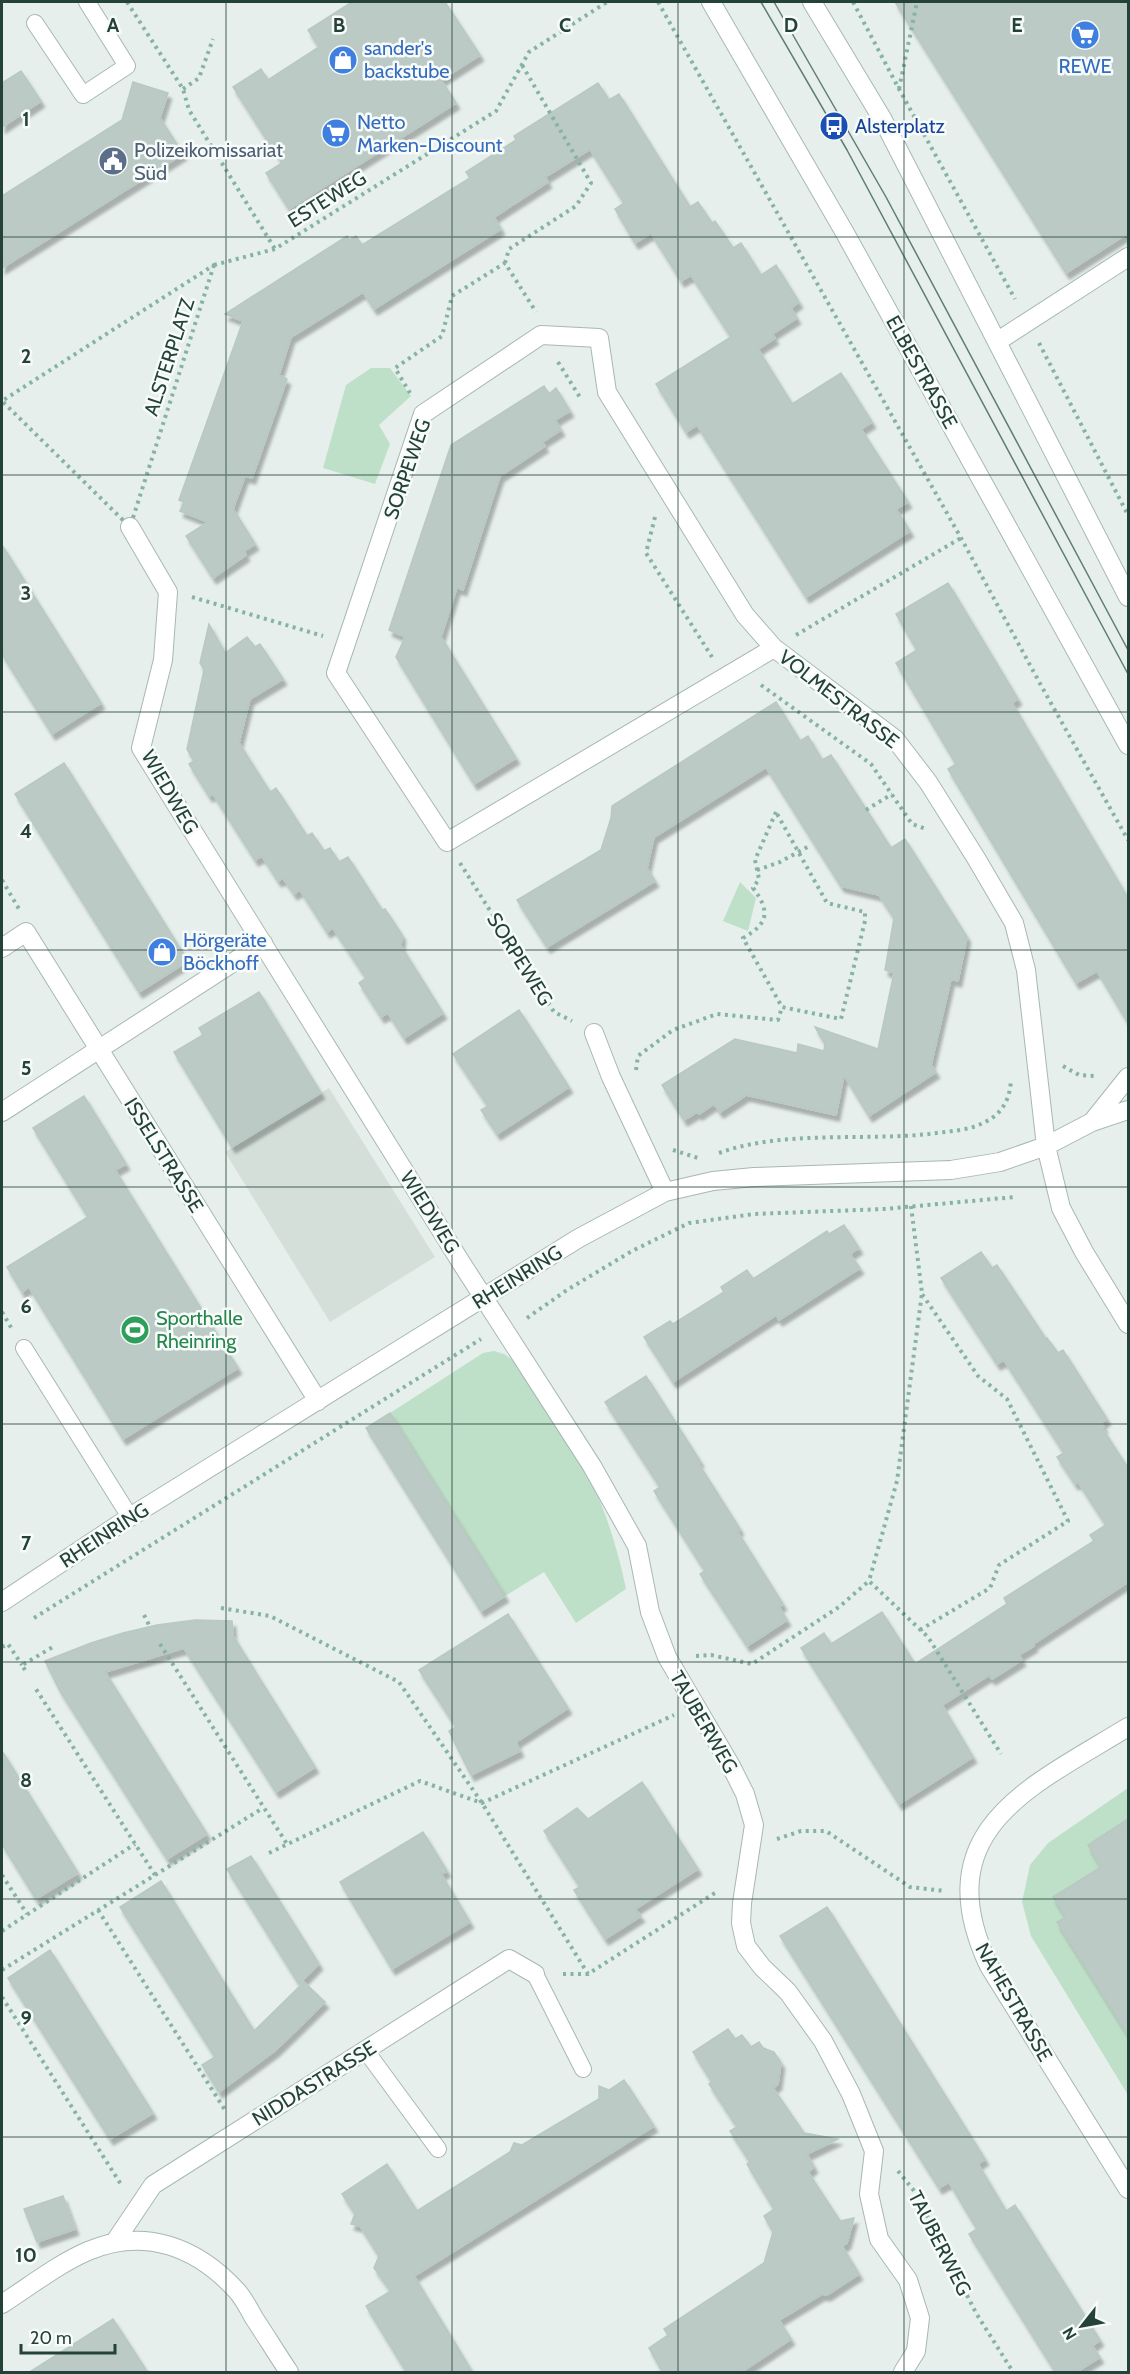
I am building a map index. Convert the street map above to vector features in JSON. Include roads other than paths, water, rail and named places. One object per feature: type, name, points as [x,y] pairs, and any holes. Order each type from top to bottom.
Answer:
[{"type":"street","name":"ELBESTRASSE","points":[[711,2],[845,233],[1128,745]]},
{"type":"street","points":[[812,2],[883,120],[1128,597]]},
{"type":"street","points":[[998,341],[1128,257]]},
{"type":"street","name":"VOLMESTRASSE","points":[[541,335],[599,338],[608,392],[745,615],[774,648],[895,739],[928,782],[976,858],[1014,923],[1026,970],[1046,1146]]},
{"type":"street","name":"SORPEWEG","points":[[541,335],[423,414],[384,538],[336,673],[447,842],[774,648]]},
{"type":"street","name":"WIEDWEG","points":[[130,527],[168,592],[163,660],[141,748],[484,1298]]},
{"type":"street","name":"ISSELSTRASSE","points":[[2,948],[26,932],[318,1401]]},
{"type":"street","points":[[2,1112],[263,943]]},
{"type":"street","points":[[594,1033],[610,1077],[665,1192]]},
{"type":"street","name":"RHEINRING","points":[[1092,1122],[1128,1077]]},
{"type":"street","name":"RHEINRING","points":[[2,1602],[130,1517],[579,1238],[665,1192],[705,1182],[754,1177],[951,1170],[1000,1162],[1046,1146],[1092,1122],[1128,1110]]},
{"type":"street","points":[[1046,1146],[1061,1208],[1084,1252],[1128,1324]]},
{"type":"street","name":"TAUBERWEG","points":[[484,1298],[592,1466],[637,1546],[650,1612],[667,1657],[745,1794],[754,1825],[746,1869],[741,1923],[746,1946],[762,1967],[788,1992],[823,2041],[850,2094],[874,2151],[869,2194],[879,2240],[908,2280],[921,2318],[916,2351],[903,2373]]},
{"type":"street","name":"NAHESTRASSE","points":[[1128,1727],[1043,1779],[1021,1795],[1000,1815],[986,1832],[975,1852],[970,1872],[969,1894],[971,1919],[978,1943],[993,1974],[1128,2189]]},
{"type":"street","name":"NIDDASTRASSE","points":[[114,2243],[153,2185],[238,2130],[509,1959],[535,1974]]},
{"type":"street","points":[[2,2304],[89,2251],[114,2243],[142,2241],[172,2245],[210,2264],[238,2292],[289,2373]]},
{"type":"lane","points":[[35,23],[83,95],[127,66],[87,2]]},
{"type":"lane","points":[[24,1348],[130,1517]]},
{"type":"lane","points":[[535,1974],[583,2069]]},
{"type":"lane","points":[[366,2051],[438,2149]]},
{"type":"tram line","points":[[761,2],[847,150],[1128,674]]},
{"type":"tram line","points":[[774,2],[886,197],[1128,650]]},
{"type":"place","name":"REWE","points":[[1085,35]]},
{"type":"place","name":"sander's backstube","points":[[343,60]]},
{"type":"place","name":"Alsterplatz","points":[[834,126]]},
{"type":"place","name":"Netto Marken-Discount","points":[[336,133]]},
{"type":"place","name":"Polizeikomissariat Süd","points":[[113,161]]},
{"type":"place","name":"Hörgeräte Böckhoff","points":[[162,952]]},
{"type":"place","name":"Sporthalle Rheinring","points":[[135,1330]]}]
